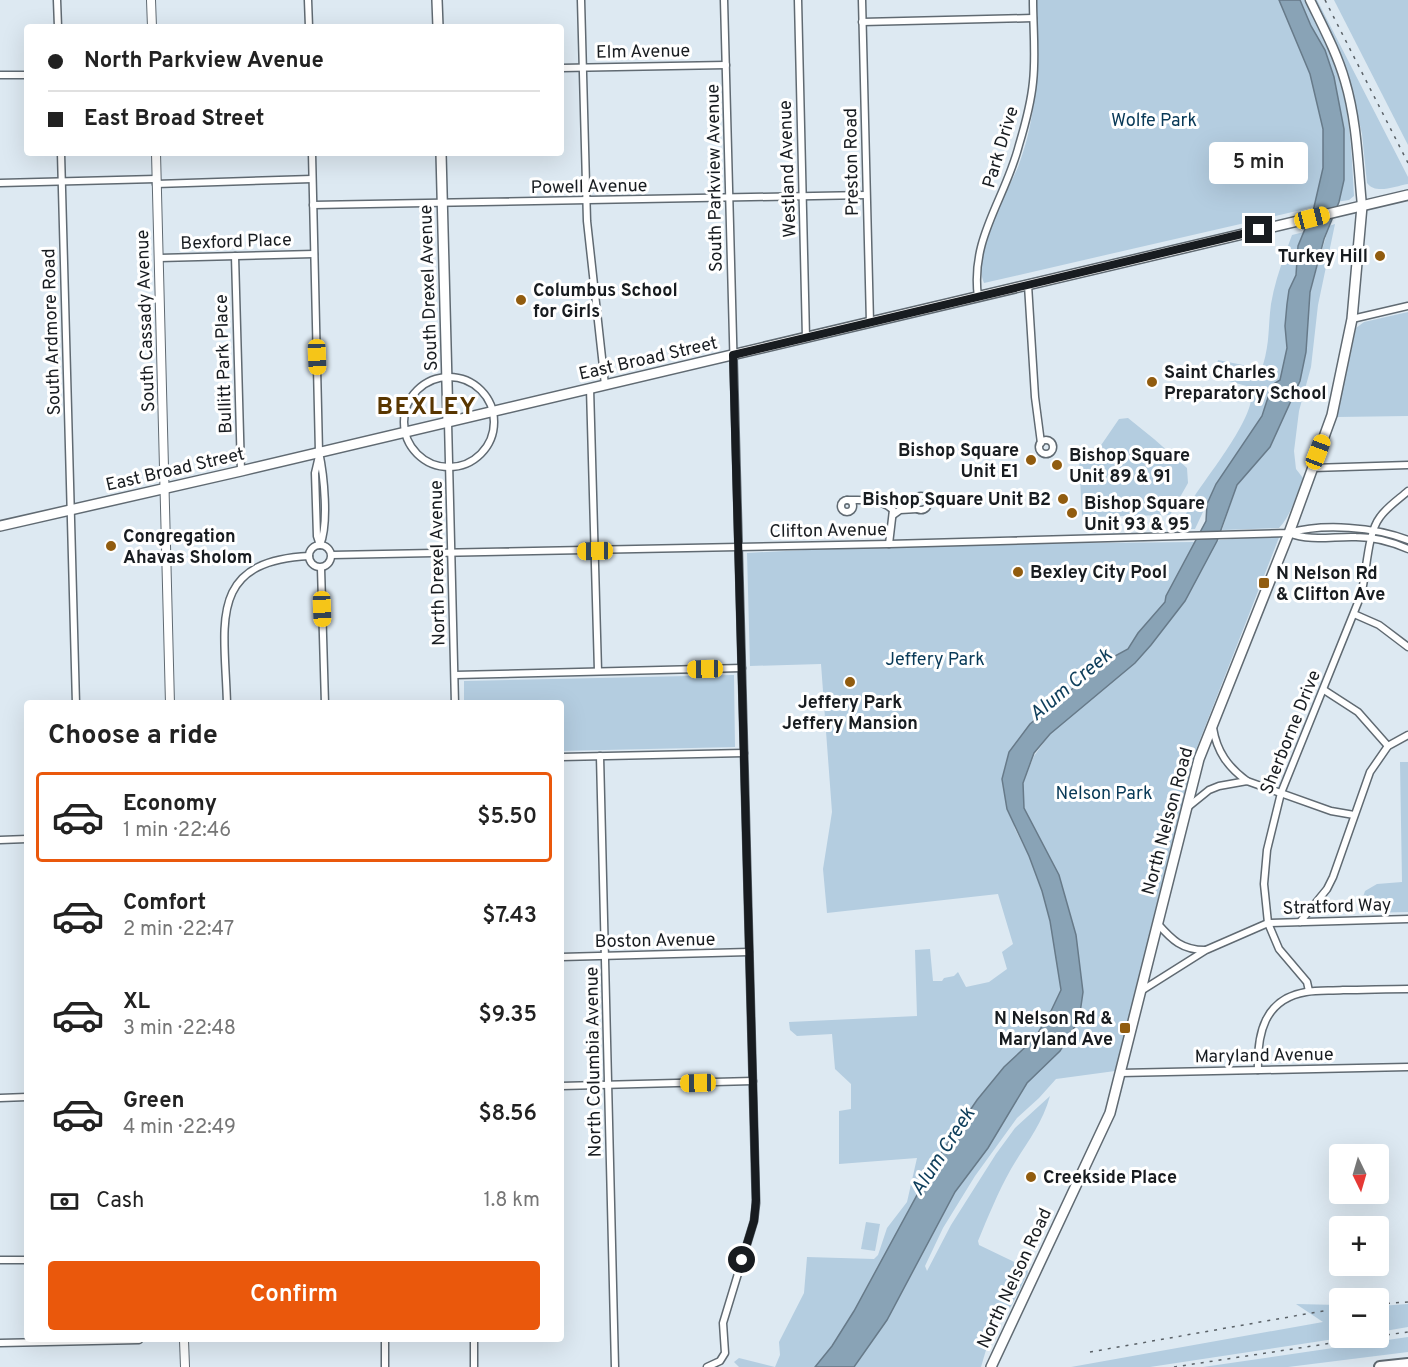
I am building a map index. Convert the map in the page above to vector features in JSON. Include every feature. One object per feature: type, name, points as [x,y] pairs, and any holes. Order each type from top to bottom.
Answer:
[{"type":"highway","points":[[1380,1367],[1407,1364]]},
{"type":"main road","points":[[437,0],[438,24]]},
{"type":"main road","points":[[1310,0],[1336,53],[1346,84],[1353,123],[1362,206]]},
{"type":"main road","name":"South Drexel Avenue","points":[[441,156],[448,422]]},
{"type":"main road","name":"East Broad Street","points":[[0,526],[1408,195]]},
{"type":"main road","name":"North Nelson Road","points":[[991,1367],[1107,1119],[1141,992],[1198,759],[1289,533],[1333,410],[1352,319],[1362,206]]},
{"type":"street","points":[[57,0],[58,24]]},
{"type":"street","points":[[151,0],[152,24]]},
{"type":"street","points":[[308,0],[309,24]]},
{"type":"street","points":[[580,0],[586,201],[605,385]]},
{"type":"street","name":"South Parkview Avenue","points":[[707,1367],[715,1365],[723,1357],[726,1348],[723,1323],[755,1214],[724,0]]},
{"type":"street","name":"Westland Avenue","points":[[798,0],[806,338]]},
{"type":"street","name":"Preston Road","points":[[862,0],[870,323]]},
{"type":"street","name":"Park Drive","points":[[978,297],[977,259],[984,234],[1017,154],[1032,90],[1033,0]]},
{"type":"street","points":[[862,22],[1033,18]]},
{"type":"street","name":"Elm Avenue","points":[[564,68],[726,65]]},
{"type":"street","points":[[0,75],[24,75]]},
{"type":"street","name":"South Ardmore Road","points":[[61,156],[76,700]]},
{"type":"street","name":"South Cassady Avenue","points":[[156,156],[170,700]]},
{"type":"street","points":[[312,156],[319,452],[315,473],[317,536],[320,545],[329,549],[332,555],[330,562],[321,568]]},
{"type":"street","points":[[0,183],[312,179]]},
{"type":"street","name":"Powell Avenue","points":[[313,205],[867,195]]},
{"type":"street","name":"Bexford Place","points":[[159,258],[314,254]]},
{"type":"street","name":"Bullitt Park Place","points":[[235,256],[241,471]]},
{"type":"street","points":[[1028,285],[1035,397],[1041,442]]},
{"type":"street","points":[[1352,319],[1408,306]]},
{"type":"street","points":[[447,377],[462,379],[476,386],[486,397],[492,412],[493,432],[484,450],[469,462],[450,467],[433,464],[422,457],[411,446],[405,432],[407,405],[416,391],[429,382],[447,377]]},
{"type":"street","points":[[590,388],[598,672]]},
{"type":"street","name":"North Drexel Avenue","points":[[448,422],[455,700]]},
{"type":"street","points":[[1312,468],[1408,465]]},
{"type":"street","name":"Sherborne Drive","points":[[1309,991],[1306,982],[1280,949],[1268,923],[1265,870],[1270,832],[1281,793],[1354,614],[1366,574],[1373,530],[1380,516],[1408,491]]},
{"type":"street","points":[[847,500],[884,503],[892,510],[889,544]]},
{"type":"street","points":[[892,515],[900,510],[917,509]]},
{"type":"street","points":[[1289,533],[1300,530],[1373,530],[1408,540]]},
{"type":"street","points":[[1289,533],[1302,538],[1371,538],[1408,549]]},
{"type":"street","name":"Clifton Avenue","points":[[332,555],[595,551],[1289,533]]},
{"type":"street","points":[[320,545],[312,549],[309,556],[311,563],[321,568]]},
{"type":"street","points":[[227,700],[225,620],[229,597],[240,579],[259,565],[280,558],[309,556]]},
{"type":"street","points":[[321,568],[325,700]]},
{"type":"street","points":[[1354,614],[1379,625],[1408,647]]},
{"type":"street","points":[[455,675],[742,668]]},
{"type":"street","points":[[1324,690],[1358,712],[1388,746]]},
{"type":"street","points":[[1213,725],[1217,746],[1225,761],[1247,781],[1331,811],[1354,815]]},
{"type":"street","points":[[1300,922],[1327,889],[1370,772],[1388,746],[1408,735]]},
{"type":"street","points":[[564,757],[744,753]]},
{"type":"street","name":"North Columbia Avenue","points":[[600,756],[615,1367]]},
{"type":"street","points":[[1186,809],[1204,794],[1219,786],[1247,781]]},
{"type":"street","points":[[0,840],[24,839]]},
{"type":"street","name":"Stratford Way","points":[[1268,923],[1408,920]]},
{"type":"street","points":[[1141,992],[1206,950],[1268,923]]},
{"type":"street","points":[[1158,924],[1171,939],[1182,947],[1206,950]]},
{"type":"street","name":"Boston Avenue","points":[[564,957],[749,952]]},
{"type":"street","points":[[1258,1070],[1260,1035],[1269,1015],[1289,997],[1309,991],[1408,989]]},
{"type":"street","name":"Maryland Avenue","points":[[1120,1073],[1408,1067]]},
{"type":"street","points":[[564,1086],[753,1082]]},
{"type":"street","points":[[0,1098],[24,1097]]},
{"type":"street","points":[[0,1260],[24,1260]]},
{"type":"street","points":[[0,1343],[46,1342]]},
{"type":"street","points":[[184,1342],[185,1367]]},
{"type":"street","points":[[385,1342],[385,1367]]},
{"type":"street","points":[[474,1342],[474,1367]]},
{"type":"green space","name":"Wolfe Park","points":[[1036,0],[1305,0],[1321,33],[1342,90],[1349,129],[1354,196],[1349,200],[1315,205],[984,283],[981,270],[985,240],[1018,167],[1034,104],[1037,43]]},
{"type":"green space","points":[[1312,0],[1317,0],[1408,177],[1408,184],[1380,189],[1371,187],[1367,183],[1362,134],[1349,78]]},
{"type":"green space","points":[[1334,0],[1408,0],[1408,145]]},
{"type":"green space","points":[[1335,224],[1318,305],[1311,367],[1299,411],[1294,451],[1296,469],[1303,478],[1290,511],[1279,528],[1222,530],[1237,485],[1270,447],[1283,414],[1308,317],[1310,292],[1329,226]]},
{"type":"green space","points":[[1304,232],[1298,246],[1296,275],[1289,290],[1285,326],[1287,348],[1280,380],[1272,385],[1262,416],[1216,484],[1195,529],[1185,529],[1182,524],[1191,502],[1240,428],[1248,412],[1251,398],[1250,387],[1214,377],[1218,360],[1258,368],[1263,365],[1277,277],[1292,235]]},
{"type":"green space","points":[[1408,312],[1408,416],[1337,417],[1356,328],[1364,322]]},
{"type":"green space","points":[[1128,418],[1187,468],[1188,483],[1170,515],[1082,517],[1079,458],[1093,457],[1119,419]]},
{"type":"green space","points":[[1280,535],[1194,755],[1115,1071],[1056,1079],[1017,1118],[975,1176],[943,1228],[925,1266],[927,1271],[951,1225],[1015,1128],[1050,1096],[1038,1126],[1011,1169],[978,1241],[979,1245],[1027,1268],[1028,1273],[1006,1314],[987,1332],[986,1350],[981,1367],[854,1367],[887,1320],[955,1192],[988,1148],[1074,1000],[1059,875],[1024,808],[1023,783],[1034,756],[1050,734],[1108,685],[1153,632],[1195,544],[1182,565],[1165,602],[1138,633],[1128,649],[1113,657],[1104,667],[1095,670],[1030,724],[1009,752],[1002,779],[1015,829],[1029,856],[1050,921],[1061,989],[1051,1011],[1035,1038],[1004,1067],[977,1100],[935,1162],[854,1311],[832,1346],[815,1367],[775,1367],[780,1355],[779,1342],[804,1293],[807,1257],[874,1259],[878,1255],[887,1228],[907,1202],[917,1158],[839,1164],[839,1111],[851,1109],[851,1084],[835,1069],[832,1034],[797,1036],[790,1030],[789,1022],[917,1016],[915,950],[930,949],[933,981],[942,981],[958,972],[966,987],[989,982],[1007,969],[1002,952],[1013,944],[998,894],[827,913],[823,869],[832,812],[821,664],[750,666],[747,553],[959,542],[993,544],[1196,542]]},
{"type":"green space","points":[[734,675],[735,747],[564,751],[564,700],[464,700],[464,681]]},
{"type":"green space","points":[[1400,762],[1408,762],[1408,912],[1363,913],[1365,891],[1377,884],[1402,882]]},
{"type":"green space","points":[[866,1222],[880,1224],[875,1251],[861,1249]]},
{"type":"green space","points":[[1296,1304],[1329,1305],[1329,1340],[1150,1367],[1071,1367],[1323,1322]]},
{"type":"green space","points":[[1408,1304],[1408,1327],[1389,1330],[1389,1305]]},
{"type":"green space","points":[[1408,1337],[1408,1352],[1288,1367],[1203,1367],[1333,1348],[1389,1348],[1389,1340]]},
{"type":"green space","points":[[739,1358],[775,1367],[739,1367],[734,1362]]},
{"type":"shaded area","points":[[1279,0],[1300,0],[1325,50],[1334,77],[1344,129],[1344,180],[1339,202],[1324,239],[1310,292],[1306,352],[1300,381],[1270,447],[1237,485],[1217,541],[1185,601],[1135,663],[1050,734],[1034,753],[1023,783],[1024,808],[1059,875],[1076,935],[1083,992],[1079,1020],[1060,1051],[1027,1083],[988,1148],[955,1192],[887,1320],[854,1367],[815,1367],[832,1346],[854,1311],[935,1162],[977,1100],[1004,1067],[1035,1038],[1061,990],[1050,921],[1042,891],[1007,809],[1002,779],[1009,752],[1030,724],[1095,670],[1104,667],[1113,657],[1128,649],[1138,633],[1165,602],[1166,596],[1206,521],[1207,504],[1216,484],[1262,416],[1272,385],[1280,380],[1287,348],[1285,326],[1289,290],[1296,275],[1298,246],[1314,207],[1323,168],[1323,129],[1310,74]]},
{"type":"railway","points":[[1325,0],[1408,163]]},
{"type":"railway","points":[[1389,1303],[1408,1302]]},
{"type":"railway","points":[[1090,1352],[1329,1310]]},
{"type":"railway","points":[[1389,1335],[1408,1332]]},
{"type":"railway","points":[[1174,1367],[1329,1343]]},
{"type":"place","name":"Turkey Hill","points":[[1380,256]]},
{"type":"place","name":"Columbus School for Girls","points":[[521,300]]},
{"type":"place","name":"Saint Charles Preparatory School","points":[[1152,382]]},
{"type":"place","name":"Bishop Square Unit E1","points":[[1031,460]]},
{"type":"place","name":"Bishop Square Unit 89 & 91","points":[[1057,465]]},
{"type":"place","name":"Bishop Square Unit B2","points":[[1063,499]]},
{"type":"place","name":"Bishop Square Unit 93 & 95","points":[[1072,513]]},
{"type":"place","name":"Congregation Ahavas Sholom","points":[[111,546]]},
{"type":"place","name":"Bexley City Pool","points":[[1018,572]]},
{"type":"place","name":"N Nelson Rd & Clifton Ave","points":[[1264,583]]},
{"type":"place","name":"Jeffery Park Jeffery Mansion","points":[[850,682]]},
{"type":"place","name":"N Nelson Rd & Maryland Ave","points":[[1125,1028]]},
{"type":"place","name":"Creekside Place","points":[[1031,1177]]},
{"type":"district","name":"BEXLEY","points":[[427,406]]},
{"type":"route","points":[[742,1260],[754,1221],[756,1200],[733,355],[1259,230]]},
{"type":"park label","name":"Jeffery Park","points":[[935,659]]},
{"type":"park label","name":"Nelson Park","points":[[1104,793]]},
{"type":"water label","name":"Alum Creek","points":[[1070,684]]},
{"type":"water label","name":"Alum Creek","points":[[942,1151]]}]
